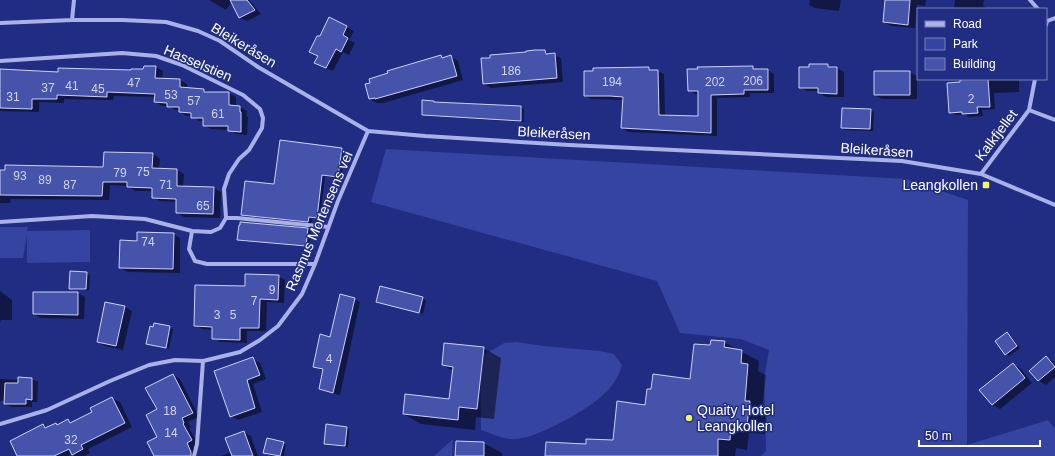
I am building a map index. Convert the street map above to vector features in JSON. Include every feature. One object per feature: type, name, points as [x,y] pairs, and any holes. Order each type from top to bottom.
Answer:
[{"type":"street","points":[[72,20],[74,0]]},
{"type":"street","points":[[1030,0],[1037,8]]},
{"type":"street","name":"Bleikeråsen","points":[[0,23],[72,20],[122,20],[166,22],[198,31],[220,41],[258,67],[368,131],[561,145],[902,161],[981,174],[1055,205]]},
{"type":"street","name":"Hasselstien","points":[[0,61],[122,53],[156,56],[182,65],[244,95],[260,109],[263,118],[262,128],[249,150],[238,158],[229,174],[224,190],[226,218]]},
{"type":"street","name":"Kalkfjellet","points":[[981,174],[1029,110],[1035,80]]},
{"type":"street","name":"Kalkfjellet","points":[[1029,110],[1055,120]]},
{"type":"street","name":"Rasmus Mortensens vei","points":[[0,424],[47,410],[149,365],[175,360],[203,361],[240,352],[260,340],[278,326],[302,294],[368,131]]},
{"type":"street","points":[[0,222],[99,217],[145,219],[192,231],[211,232],[220,228],[226,218],[237,218],[328,227]]},
{"type":"street","points":[[192,231],[189,249],[195,261],[207,264],[315,264]]},
{"type":"street","points":[[194,456],[197,444],[203,361]]},
{"type":"green space","points":[[386,149],[906,179],[968,200],[967,445],[1048,420],[1055,429],[1055,456],[761,456],[766,451],[764,378],[769,350],[741,339],[680,333],[657,281],[371,202]]},
{"type":"green space","points":[[0,227],[28,227],[27,231],[90,230],[90,262],[27,263],[27,235],[23,258],[0,258]]},
{"type":"green space","points":[[516,342],[600,351],[614,354],[622,365],[618,376],[611,387],[598,400],[574,415],[546,430],[520,439],[499,437],[481,430],[480,355],[489,352],[504,343]]},
{"type":"green space","points":[[453,439],[452,456],[434,456]]},
{"type":"building","points":[[230,0],[247,0],[255,10],[239,18]]},
{"type":"building","points":[[885,0],[910,0],[908,25],[883,22]]},
{"type":"building","points":[[329,17],[347,26],[343,35],[348,38],[341,52],[336,49],[326,68],[314,63],[318,56],[309,52],[317,36],[320,36]]},
{"type":"building","points":[[545,50],[546,54],[555,53],[557,78],[483,84],[481,58],[490,58],[490,55]]},
{"type":"building","points":[[441,55],[442,58],[451,55],[457,76],[375,99],[369,99],[365,84],[370,83],[369,79],[388,73],[387,71]]},
{"type":"building","points":[[809,64],[828,64],[828,67],[837,67],[837,94],[818,93],[818,88],[799,88],[799,67],[809,67]]},
{"type":"building","points":[[144,66],[156,66],[155,78],[180,79],[180,87],[204,89],[204,92],[229,92],[229,105],[240,106],[241,132],[228,131],[228,126],[203,126],[203,118],[191,118],[191,113],[179,112],[179,107],[167,107],[167,103],[154,102],[155,94],[107,92],[107,97],[57,95],[57,99],[32,99],[32,109],[0,108],[0,69],[58,72],[58,68],[131,70],[143,69]]},
{"type":"building","points":[[753,66],[753,69],[768,69],[768,90],[744,90],[744,94],[711,95],[711,133],[621,128],[623,97],[584,96],[584,71],[593,71],[593,68],[649,67],[649,70],[658,70],[659,115],[698,116],[698,91],[688,91],[687,69],[698,69],[697,67]]},
{"type":"building","points":[[874,71],[910,71],[910,95],[874,95]]},
{"type":"building","points":[[960,80],[988,80],[990,107],[977,107],[978,113],[949,113],[947,83],[960,82]]},
{"type":"building","points":[[422,100],[434,102],[521,106],[521,121],[422,115]]},
{"type":"building","points":[[842,108],[871,109],[870,129],[841,128]]},
{"type":"building","points":[[280,140],[342,148],[338,177],[322,175],[317,218],[309,217],[308,222],[241,215],[245,181],[274,184]]},
{"type":"building","points":[[104,152],[153,153],[152,168],[177,169],[177,186],[214,187],[213,214],[176,213],[176,199],[152,198],[152,188],[127,187],[127,182],[103,182],[102,196],[0,195],[0,170],[5,170],[5,165],[103,167]]},
{"type":"building","points":[[240,222],[308,228],[306,246],[237,240]]},
{"type":"building","points":[[137,232],[174,233],[173,269],[119,268],[120,240],[137,241]]},
{"type":"building","points":[[70,271],[87,272],[86,289],[69,289]]},
{"type":"building","points":[[245,274],[279,275],[278,300],[260,299],[259,328],[240,328],[240,340],[212,339],[212,327],[194,326],[195,285],[245,286]]},
{"type":"building","points":[[380,286],[423,297],[419,313],[376,302]]},
{"type":"building","points":[[33,292],[78,292],[78,315],[33,314]]},
{"type":"building","points":[[340,294],[355,298],[333,393],[319,389],[323,369],[313,367],[320,334],[330,337]]},
{"type":"building","points":[[105,302],[125,306],[116,346],[97,342]]},
{"type":"building","points":[[154,323],[170,326],[166,348],[146,344],[150,326],[153,327]]},
{"type":"building","points":[[1007,332],[1017,346],[1005,355],[995,341]]},
{"type":"building","points":[[711,340],[725,341],[724,347],[742,350],[741,363],[748,364],[745,401],[750,401],[747,425],[731,423],[730,440],[718,439],[718,456],[545,456],[546,442],[586,444],[586,439],[613,440],[617,401],[645,405],[647,389],[651,389],[653,374],[690,379],[694,344],[710,345]]},
{"type":"building","points":[[444,343],[484,347],[477,409],[459,407],[458,420],[403,414],[405,394],[449,399],[453,367],[442,365]]},
{"type":"building","points":[[1046,356],[1055,367],[1038,381],[1029,371]]},
{"type":"building","points":[[253,357],[260,375],[247,380],[255,408],[230,417],[214,371]]},
{"type":"building","points":[[1013,363],[1025,378],[992,405],[979,390]]},
{"type":"building","points":[[173,374],[193,413],[182,418],[183,424],[192,440],[187,443],[191,456],[154,456],[147,442],[157,437],[146,415],[157,409],[145,388]]},
{"type":"building","points":[[18,377],[32,378],[32,400],[26,399],[26,404],[4,404],[5,383],[18,383]]},
{"type":"building","points":[[112,397],[125,423],[81,445],[83,449],[72,455],[69,449],[54,456],[17,456],[10,441],[43,424],[45,428],[56,423],[57,425],[68,419],[70,423],[92,412],[90,408]]},
{"type":"building","points":[[326,424],[347,427],[345,446],[324,444]]},
{"type":"building","points":[[244,431],[253,456],[232,456],[225,438]]},
{"type":"building","points":[[267,438],[284,442],[280,456],[263,453]]},
{"type":"building","points":[[456,441],[484,442],[484,456],[455,456]]},
{"type":"place","name":"Leangkollen","points":[[986,185]]},
{"type":"place","name":"Quaity Hotel Leangkollen","points":[[689,418]]}]
